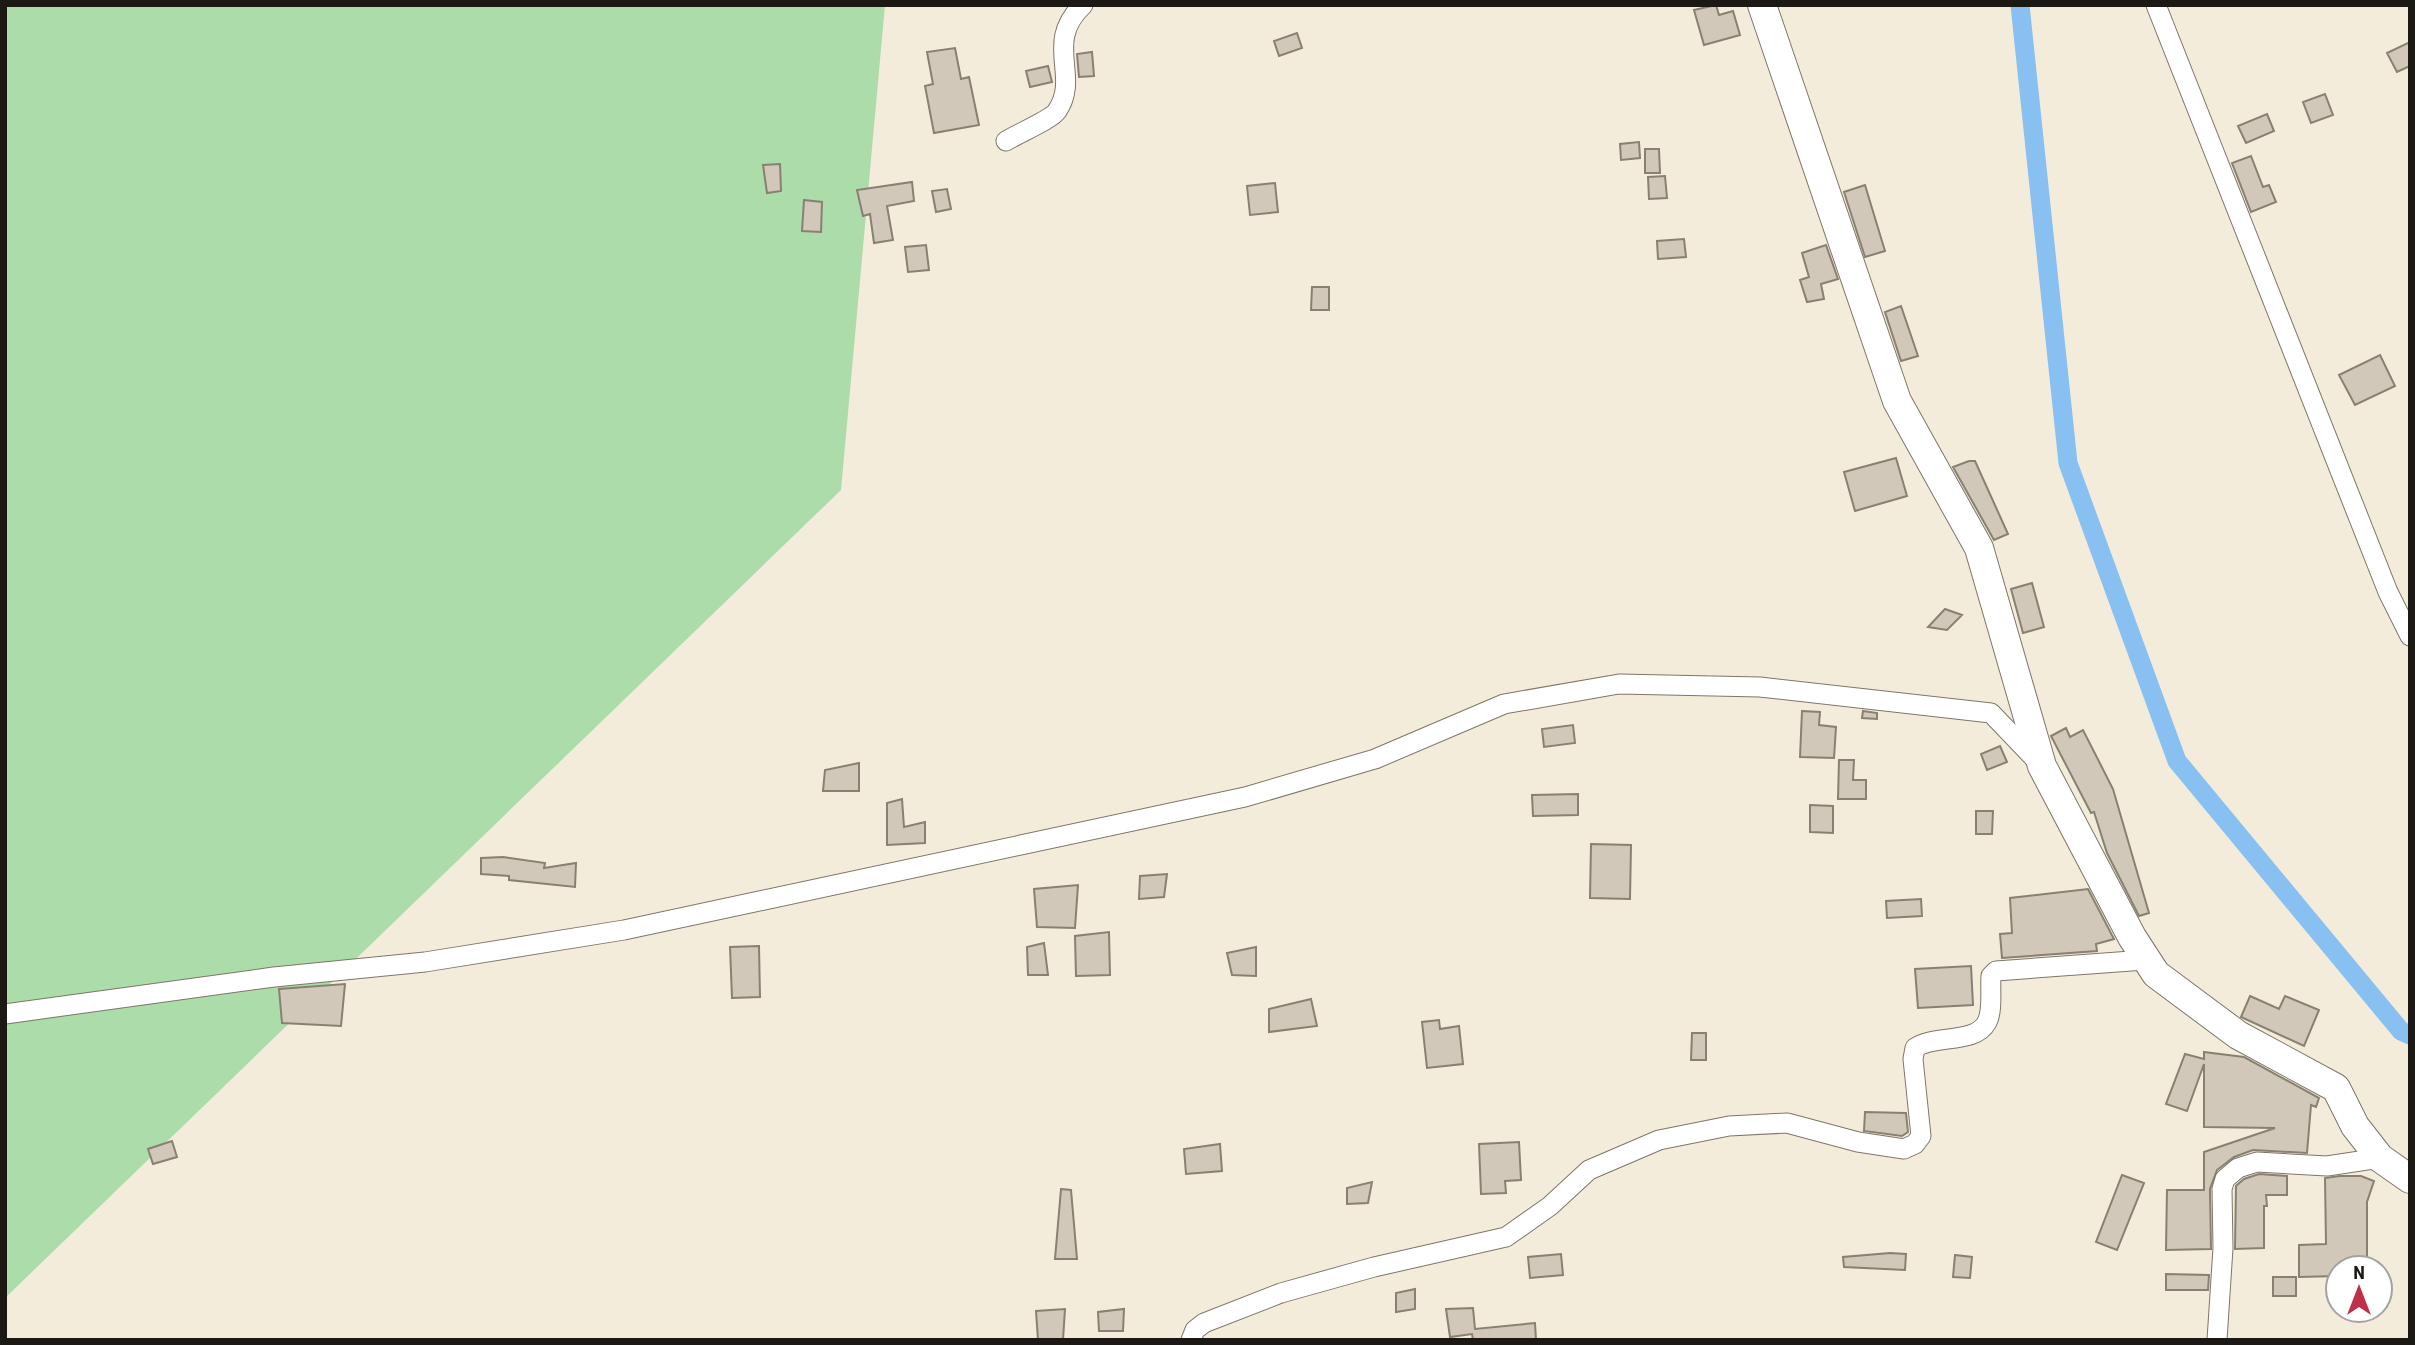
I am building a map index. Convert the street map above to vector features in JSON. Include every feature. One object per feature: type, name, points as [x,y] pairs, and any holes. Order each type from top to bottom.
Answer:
[{"type":"street","points":[[1006,141],[1056,114],[1065,96],[1063,36],[1072,16],[1083,5]]},
{"type":"street","points":[[1762,5],[1898,401],[1979,548],[2042,766],[2145,960],[2156,974],[2238,1035],[2336,1088],[2355,1126],[2380,1157],[2410,1179]]},
{"type":"street","points":[[2156,5],[2270,299],[2388,592],[2410,636]]},
{"type":"street","points":[[5,1014],[274,977],[425,962],[624,930],[1245,797],[1375,759],[1504,704],[1619,684],[1759,687],[1991,713],[2042,766]]},
{"type":"street","points":[[1191,1340],[1195,1330],[1204,1323],[1281,1293],[1374,1267],[1506,1237],[1550,1206],[1589,1170],[1660,1140],[1729,1126],[1787,1123],[1857,1142],[1904,1149],[1915,1144],[1921,1136],[1913,1059],[1915,1048],[1924,1041],[1971,1034],[1982,1028],[1989,1020],[1991,976],[1996,971],[2145,960]]},
{"type":"street","points":[[2217,1340],[2223,1248],[2222,1189],[2225,1179],[2238,1168],[2258,1162],[2328,1166],[2380,1157]]},
{"type":"green space","points":[[5,5],[885,5],[841,490],[5,1298]]},
{"type":"building","points":[[1716,5],[1719,15],[1733,11],[1740,35],[1704,45],[1694,10]]},
{"type":"building","points":[[1297,33],[1302,48],[1279,56],[1274,41]]},
{"type":"building","points":[[2410,42],[2410,66],[2397,72],[2387,53]]},
{"type":"building","points":[[955,48],[961,79],[969,77],[979,125],[934,133],[925,86],[933,84],[927,52]]},
{"type":"building","points":[[1092,52],[1094,76],[1079,77],[1077,54]]},
{"type":"building","points":[[1048,66],[1052,82],[1030,87],[1026,71]]},
{"type":"building","points":[[2325,94],[2333,115],[2311,123],[2303,102]]},
{"type":"building","points":[[2267,114],[2274,131],[2246,143],[2238,126]]},
{"type":"building","points":[[1639,142],[1640,158],[1621,160],[1620,144]]},
{"type":"building","points":[[1645,149],[1659,149],[1660,173],[1645,173]]},
{"type":"building","points":[[2251,156],[2263,187],[2269,185],[2276,202],[2251,212],[2232,163]]},
{"type":"building","points":[[780,164],[781,191],[767,193],[763,165]]},
{"type":"building","points":[[1665,176],[1667,198],[1649,199],[1648,177]]},
{"type":"building","points":[[912,182],[914,201],[887,206],[893,240],[874,243],[870,214],[863,216],[857,190]]},
{"type":"building","points":[[1275,183],[1278,212],[1250,215],[1247,186]]},
{"type":"building","points":[[1865,185],[1885,251],[1865,257],[1844,192]]},
{"type":"building","points":[[947,189],[951,209],[936,212],[932,191]]},
{"type":"building","points":[[804,200],[822,202],[821,232],[802,231]]},
{"type":"building","points":[[1684,239],[1686,257],[1658,259],[1657,241]]},
{"type":"building","points":[[926,245],[929,270],[908,272],[905,247]]},
{"type":"building","points":[[1826,245],[1838,279],[1821,284],[1824,299],[1807,302],[1800,280],[1809,277],[1802,253]]},
{"type":"building","points":[[1312,287],[1329,287],[1329,310],[1311,310]]},
{"type":"building","points":[[1901,306],[1918,356],[1901,361],[1885,312]]},
{"type":"building","points":[[2380,355],[2395,386],[2355,405],[2339,375]]},
{"type":"building","points":[[1896,458],[1907,496],[1855,511],[1844,472]]},
{"type":"building","points":[[1975,461],[2008,534],[1994,540],[1953,467]]},
{"type":"building","points":[[2032,583],[2044,627],[2023,633],[2011,589]]},
{"type":"building","points":[[1945,609],[1962,615],[1947,630],[1928,627]]},
{"type":"building","points":[[1802,711],[1820,712],[1819,725],[1836,727],[1834,758],[1800,757]]},
{"type":"building","points":[[1863,711],[1877,713],[1877,719],[1862,718]]},
{"type":"building","points":[[1573,725],[1575,743],[1544,747],[1542,729]]},
{"type":"building","points":[[2066,728],[2070,737],[2083,730],[2113,789],[2149,913],[2139,916],[2107,853],[2094,812],[2091,813],[2051,736]]},
{"type":"building","points":[[2000,746],[2007,762],[1987,770],[1981,754]]},
{"type":"building","points":[[1839,760],[1854,760],[1853,780],[1866,780],[1866,799],[1838,799]]},
{"type":"building","points":[[859,763],[859,791],[823,791],[825,770]]},
{"type":"building","points":[[1578,794],[1578,815],[1533,816],[1532,795]]},
{"type":"building","points":[[902,799],[904,827],[925,822],[925,843],[887,845],[887,803]]},
{"type":"building","points":[[1810,805],[1833,806],[1833,833],[1810,832]]},
{"type":"building","points":[[1976,811],[1993,811],[1992,834],[1976,834]]},
{"type":"building","points":[[1591,844],[1631,845],[1630,899],[1590,898]]},
{"type":"building","points":[[503,857],[545,863],[544,868],[576,863],[575,887],[509,880],[509,876],[481,874],[481,858]]},
{"type":"building","points":[[1167,874],[1164,897],[1139,899],[1140,876]]},
{"type":"building","points":[[1078,885],[1075,928],[1037,927],[1034,889]]},
{"type":"building","points":[[2088,889],[2114,939],[2096,944],[2097,951],[2002,958],[2000,934],[2012,933],[2010,898]]},
{"type":"building","points":[[1921,899],[1922,916],[1887,918],[1886,901]]},
{"type":"building","points":[[1109,932],[1110,975],[1076,976],[1075,936]]},
{"type":"building","points":[[1044,943],[1048,975],[1028,975],[1027,947]]},
{"type":"building","points":[[759,946],[760,997],[732,998],[730,947]]},
{"type":"building","points":[[1256,947],[1256,976],[1232,975],[1227,953]]},
{"type":"building","points":[[1971,966],[1973,1005],[1918,1008],[1915,969]]},
{"type":"building","points":[[345,984],[341,1026],[282,1023],[279,989]]},
{"type":"building","points":[[2250,996],[2279,1009],[2285,996],[2319,1010],[2304,1046],[2241,1017]]},
{"type":"building","points":[[1311,999],[1317,1026],[1269,1032],[1269,1009]]},
{"type":"building","points":[[1439,1020],[1440,1029],[1459,1026],[1463,1064],[1427,1068],[1422,1022]]},
{"type":"building","points":[[1692,1033],[1706,1033],[1706,1060],[1691,1060]]},
{"type":"building","points":[[2204,1052],[2244,1057],[2319,1098],[2316,1107],[2311,1105],[2307,1153],[2253,1150],[2234,1157],[2217,1170],[2210,1189],[2211,1249],[2166,1250],[2167,1190],[2204,1190],[2204,1152],[2275,1128],[2204,1127],[2204,1064],[2187,1111],[2166,1104],[2185,1054],[2204,1059]]},
{"type":"building","points":[[1865,1112],[1906,1113],[1908,1132],[1902,1136],[1864,1131]]},
{"type":"building","points":[[172,1141],[177,1157],[153,1164],[148,1149]]},
{"type":"building","points":[[1519,1142],[1521,1180],[1505,1181],[1506,1193],[1481,1194],[1479,1144]]},
{"type":"building","points":[[1220,1144],[1222,1171],[1186,1174],[1184,1149]]},
{"type":"building","points":[[2259,1174],[2287,1176],[2287,1195],[2266,1195],[2264,1248],[2235,1249],[2236,1186],[2244,1179]]},
{"type":"building","points":[[2122,1175],[2144,1183],[2117,1250],[2096,1242]]},
{"type":"building","points":[[2361,1176],[2374,1181],[2367,1202],[2367,1254],[2324,1254],[2324,1276],[2299,1277],[2299,1245],[2326,1244],[2325,1178]]},
{"type":"building","points":[[1372,1182],[1368,1203],[1347,1204],[1347,1188]]},
{"type":"building","points":[[1061,1189],[1071,1190],[1077,1259],[1055,1259]]},
{"type":"building","points":[[1561,1254],[1563,1275],[1530,1278],[1528,1257]]},
{"type":"building","points":[[1906,1254],[1905,1270],[1844,1267],[1843,1257]]},
{"type":"building","points":[[1955,1255],[1972,1257],[1970,1278],[1953,1277]]},
{"type":"building","points":[[2166,1274],[2209,1275],[2208,1290],[2166,1290]]},
{"type":"building","points":[[2273,1277],[2296,1277],[2296,1296],[2273,1296]]},
{"type":"building","points":[[1415,1289],[1415,1309],[1396,1312],[1396,1293]]},
{"type":"building","points":[[1473,1308],[1475,1329],[1535,1323],[1536,1340],[1473,1340],[1472,1334],[1450,1337],[1446,1309]]},
{"type":"building","points":[[1065,1309],[1063,1340],[1038,1340],[1036,1311]]},
{"type":"building","points":[[1124,1309],[1123,1331],[1099,1331],[1098,1312]]},
{"type":"waterway","points":[[2020,5],[2068,463],[2177,761],[2401,1031],[2410,1035]]}]
